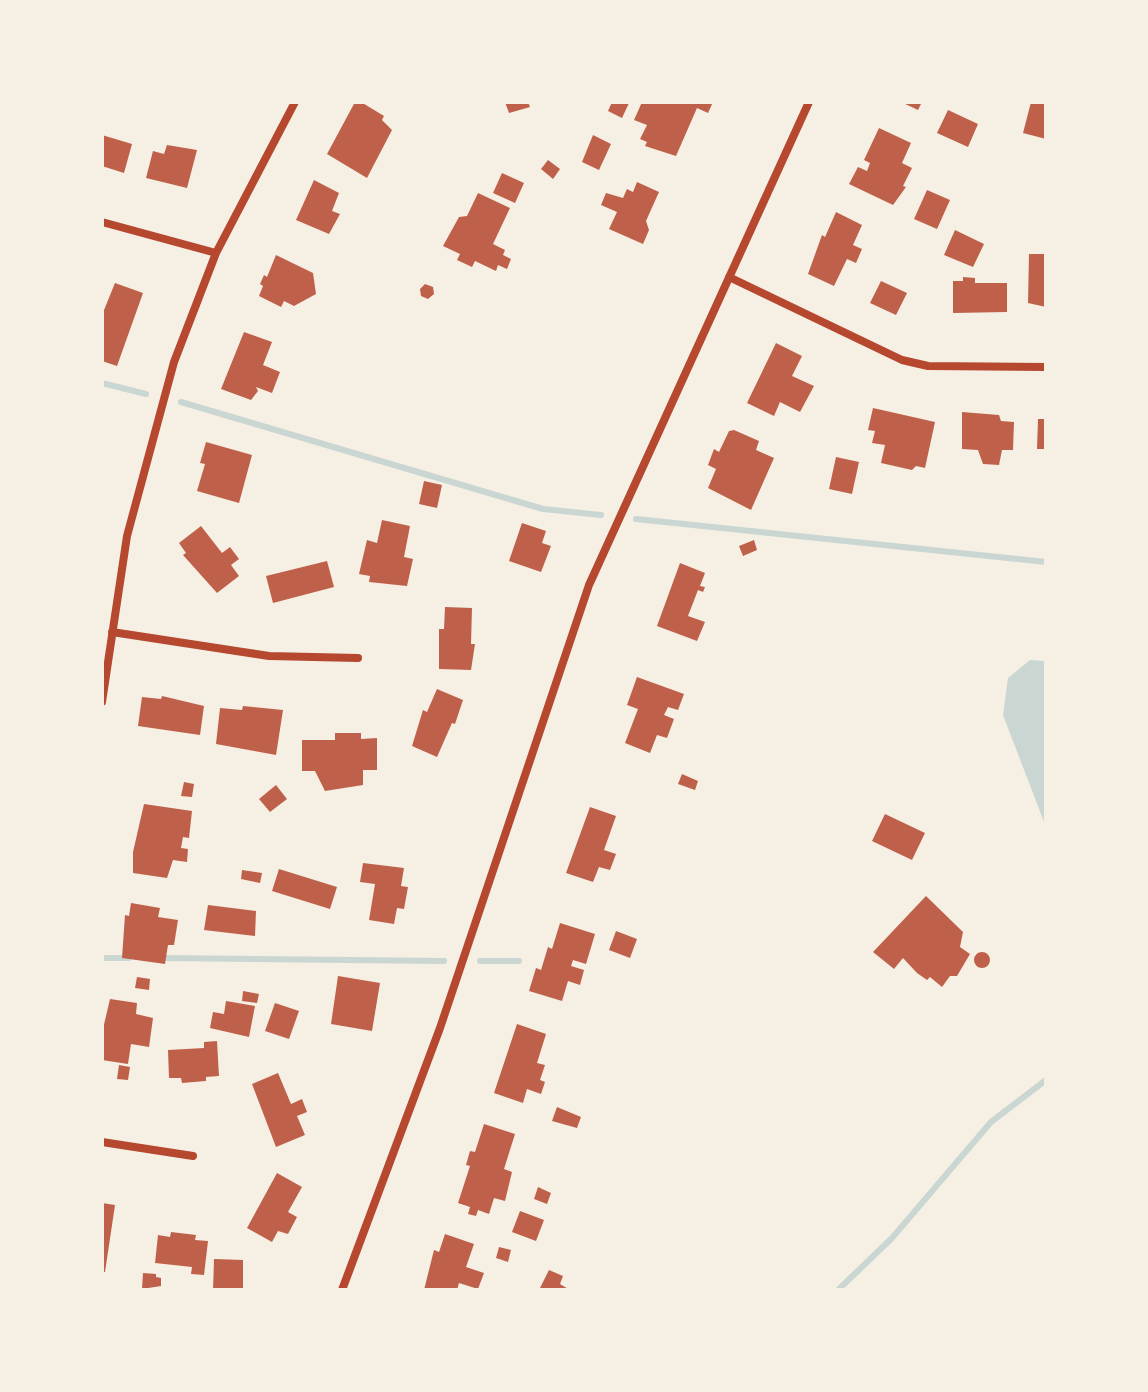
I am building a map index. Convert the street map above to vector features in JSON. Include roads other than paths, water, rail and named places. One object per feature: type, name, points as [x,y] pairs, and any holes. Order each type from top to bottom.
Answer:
[{"type":"street","points":[[102,702],[127,536],[174,362],[216,253],[295,102]]},
{"type":"street","points":[[342,1290],[440,1028],[589,585],[809,102]]},
{"type":"street","points":[[102,222],[216,253]]},
{"type":"street","points":[[729,277],[902,360],[928,366],[1046,367]]},
{"type":"street","points":[[112,632],[269,656],[358,658]]},
{"type":"street","points":[[102,1142],[193,1156]]},
{"type":"waterway","points":[[102,383],[146,394]]},
{"type":"waterway","points":[[181,402],[543,509],[601,515]]},
{"type":"waterway","points":[[636,519],[1046,562]]},
{"type":"waterway","points":[[102,958],[129,958]]},
{"type":"waterway","points":[[160,958],[444,961]]},
{"type":"waterway","points":[[480,961],[519,961]]},
{"type":"waterway","points":[[838,1290],[892,1238],[991,1122],[1046,1080]]}]
